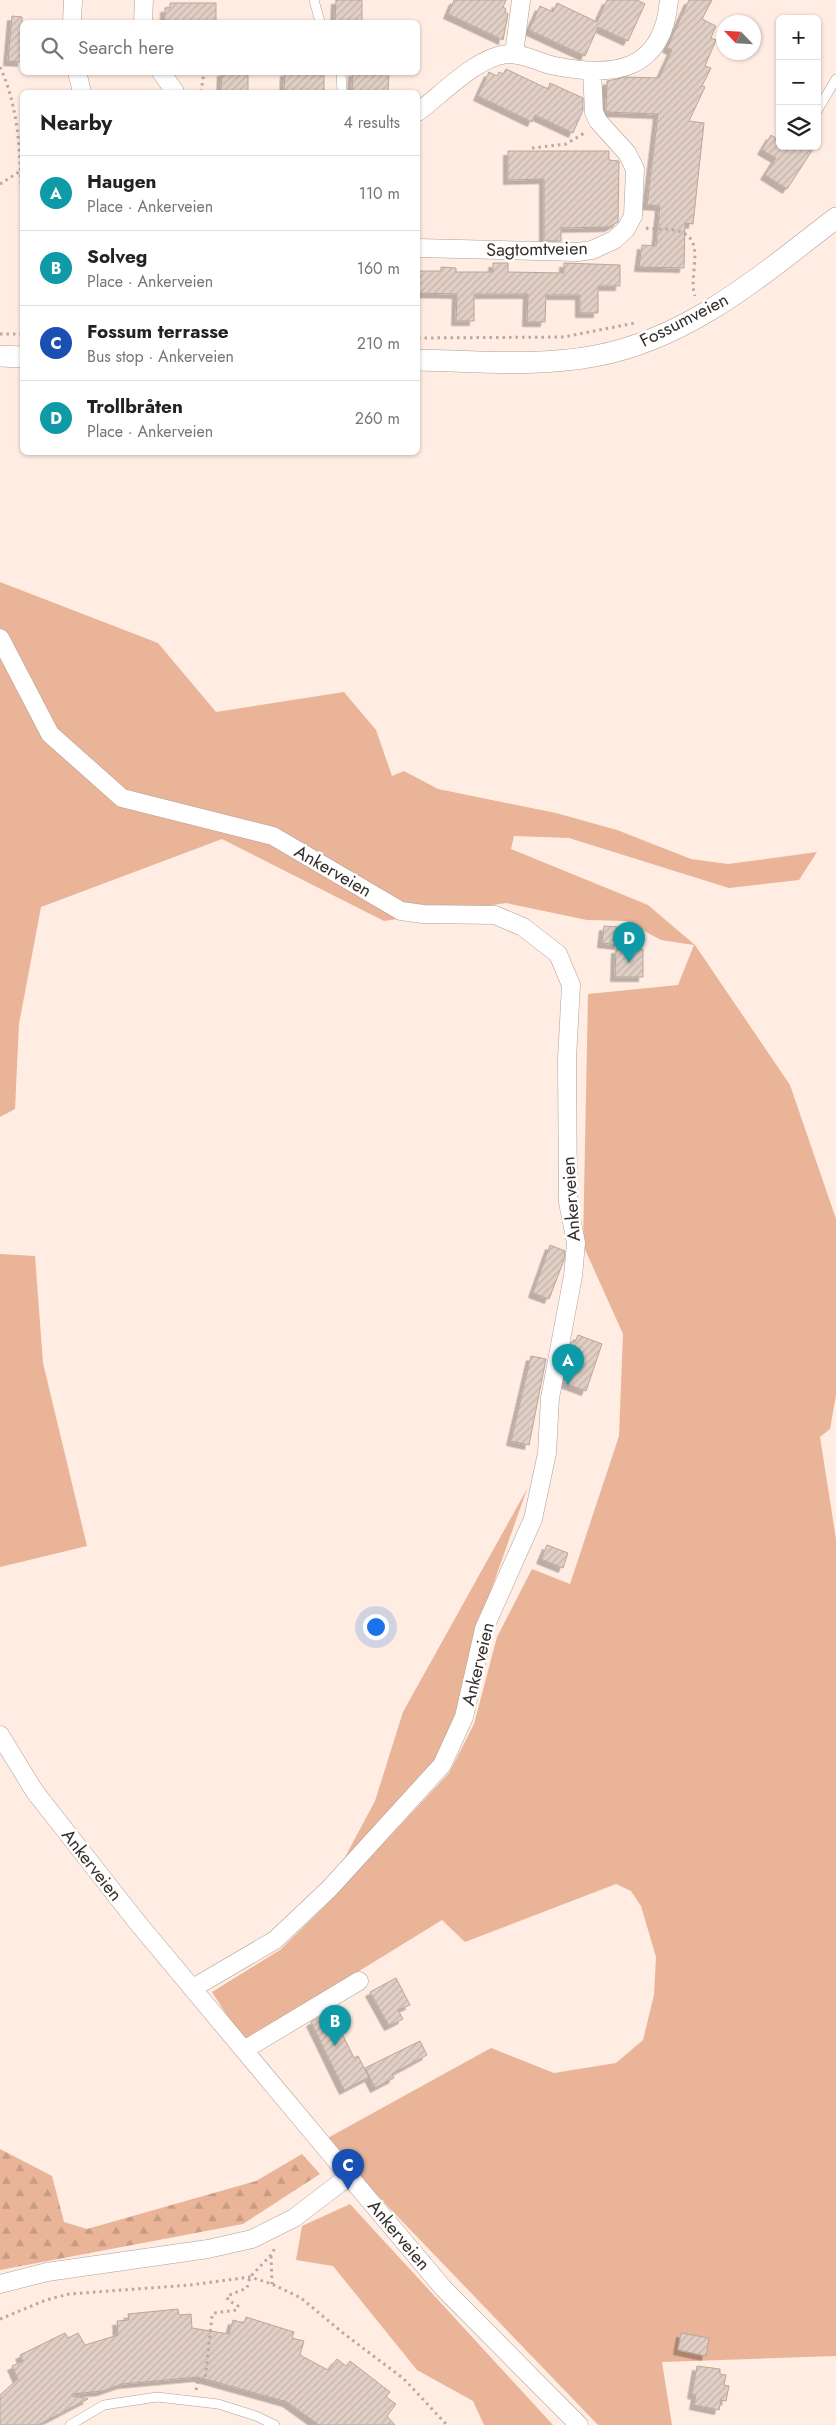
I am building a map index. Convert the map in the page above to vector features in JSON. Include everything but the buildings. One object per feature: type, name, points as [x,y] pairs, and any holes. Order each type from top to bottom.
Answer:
[{"type":"street","points":[[72,20],[73,0]]},
{"type":"street","points":[[143,20],[144,0]]},
{"type":"street","points":[[514,54],[521,0]]},
{"type":"street","points":[[420,111],[485,62],[505,54],[514,54],[555,66],[592,71],[607,71],[632,66],[648,56],[668,15],[669,0]]},
{"type":"street","points":[[592,71],[594,112],[598,121],[627,152],[635,169],[633,216],[630,223]]},
{"type":"street","points":[[78,75],[82,90]]},
{"type":"street","points":[[163,75],[174,90]]},
{"type":"street","name":"Fossumveien","points":[[420,360],[568,360],[630,348],[664,335],[727,300],[836,218]]},
{"type":"street","name":"Sagtomtveien","points":[[420,248],[578,252],[592,250],[614,240],[621,235],[630,223]]},
{"type":"street","points":[[0,356],[20,357]]},
{"type":"street","name":"Ankerveien","points":[[0,638],[50,734],[122,798],[273,836],[402,911],[423,914],[494,915],[524,927],[558,954],[571,985],[567,1060],[568,1202],[576,1243],[573,1276],[550,1398],[547,1453],[533,1519],[484,1629],[464,1717],[442,1765],[329,1890],[275,1940],[194,1988]]},
{"type":"street","name":"Ankerveien","points":[[0,1735],[5,1756],[137,1922],[349,2176],[444,2289],[579,2425]]},
{"type":"street","points":[[244,2050],[359,1981]]},
{"type":"street","points":[[0,2284],[47,2272],[208,2249],[252,2238],[294,2218],[349,2176]]},
{"type":"lane","points":[[314,0],[319,20]]},
{"type":"lane","points":[[341,75],[342,90]]},
{"type":"lane","points":[[821,105],[836,79]]},
{"type":"lane","points":[[70,2425],[104,2405],[157,2397],[218,2404],[256,2416],[275,2425]]},
{"type":"path","points":[[0,67],[11,96],[18,129],[20,157]]},
{"type":"path","points":[[201,90],[204,75]]},
{"type":"path","points":[[532,148],[566,144],[584,134],[598,121]]},
{"type":"path","points":[[0,184],[20,172]]},
{"type":"path","points":[[630,223],[651,230],[672,230],[689,237],[695,257],[693,289],[698,301]]},
{"type":"path","points":[[420,338],[564,337],[637,322]]},
{"type":"path","points":[[0,334],[20,334]]},
{"type":"path","points":[[197,2387],[198,2381],[205,2380],[212,2316],[214,2313],[237,2310],[238,2306],[228,2300],[227,2296],[246,2288],[250,2277],[271,2255],[278,2242]]},
{"type":"path","points":[[271,2255],[272,2284]]},
{"type":"path","points":[[0,2319],[46,2300],[69,2294],[190,2285],[250,2277],[272,2284],[301,2298],[343,2333],[404,2379],[447,2425]]},
{"type":"green space","points":[[0,582],[158,643],[216,712],[344,692],[376,730],[392,776],[404,771],[438,789],[556,813],[617,830],[691,859],[728,864],[817,852],[799,880],[729,888],[569,838],[514,836],[511,849],[648,905],[695,945],[790,1085],[836,1219],[836,1395],[830,1429],[820,1437],[836,1539],[836,2356],[662,2362],[672,2425],[598,2425],[324,2140],[491,2048],[554,2073],[616,2063],[643,2040],[654,1995],[656,1957],[641,1906],[631,1891],[616,1884],[465,1942],[442,1920],[244,2042],[212,1992],[280,1950],[322,1909],[449,1773],[474,1724],[497,1637],[532,1569],[570,1584],[619,1436],[623,1334],[583,1245],[588,994],[678,985],[694,945],[661,940],[626,921],[587,920],[506,903],[384,921],[222,839],[41,907],[19,1024],[15,1109],[0,1117]]},
{"type":"green space","points":[[0,1254],[35,1256],[43,1363],[87,1546],[0,1567]]},
{"type":"green space","points":[[527,1489],[477,1630],[456,1719],[435,1763],[336,1874],[375,1801],[403,1712]]},
{"type":"green space","points":[[0,2149],[52,2176],[64,2222],[87,2229],[256,2181],[302,2154],[320,2174],[243,2224],[0,2270]]},
{"type":"green space","points":[[350,2204],[553,2425],[484,2425],[473,2401],[417,2370],[333,2266],[296,2260],[302,2226]]},
{"type":"place","name":"Trollbråten","points":[[629,963]]},
{"type":"place","name":"Haugen","points":[[568,1385]]},
{"type":"place","name":"Solveg","points":[[335,2046]]},
{"type":"place","name":"Fossum terrasse","points":[[348,2190]]}]
